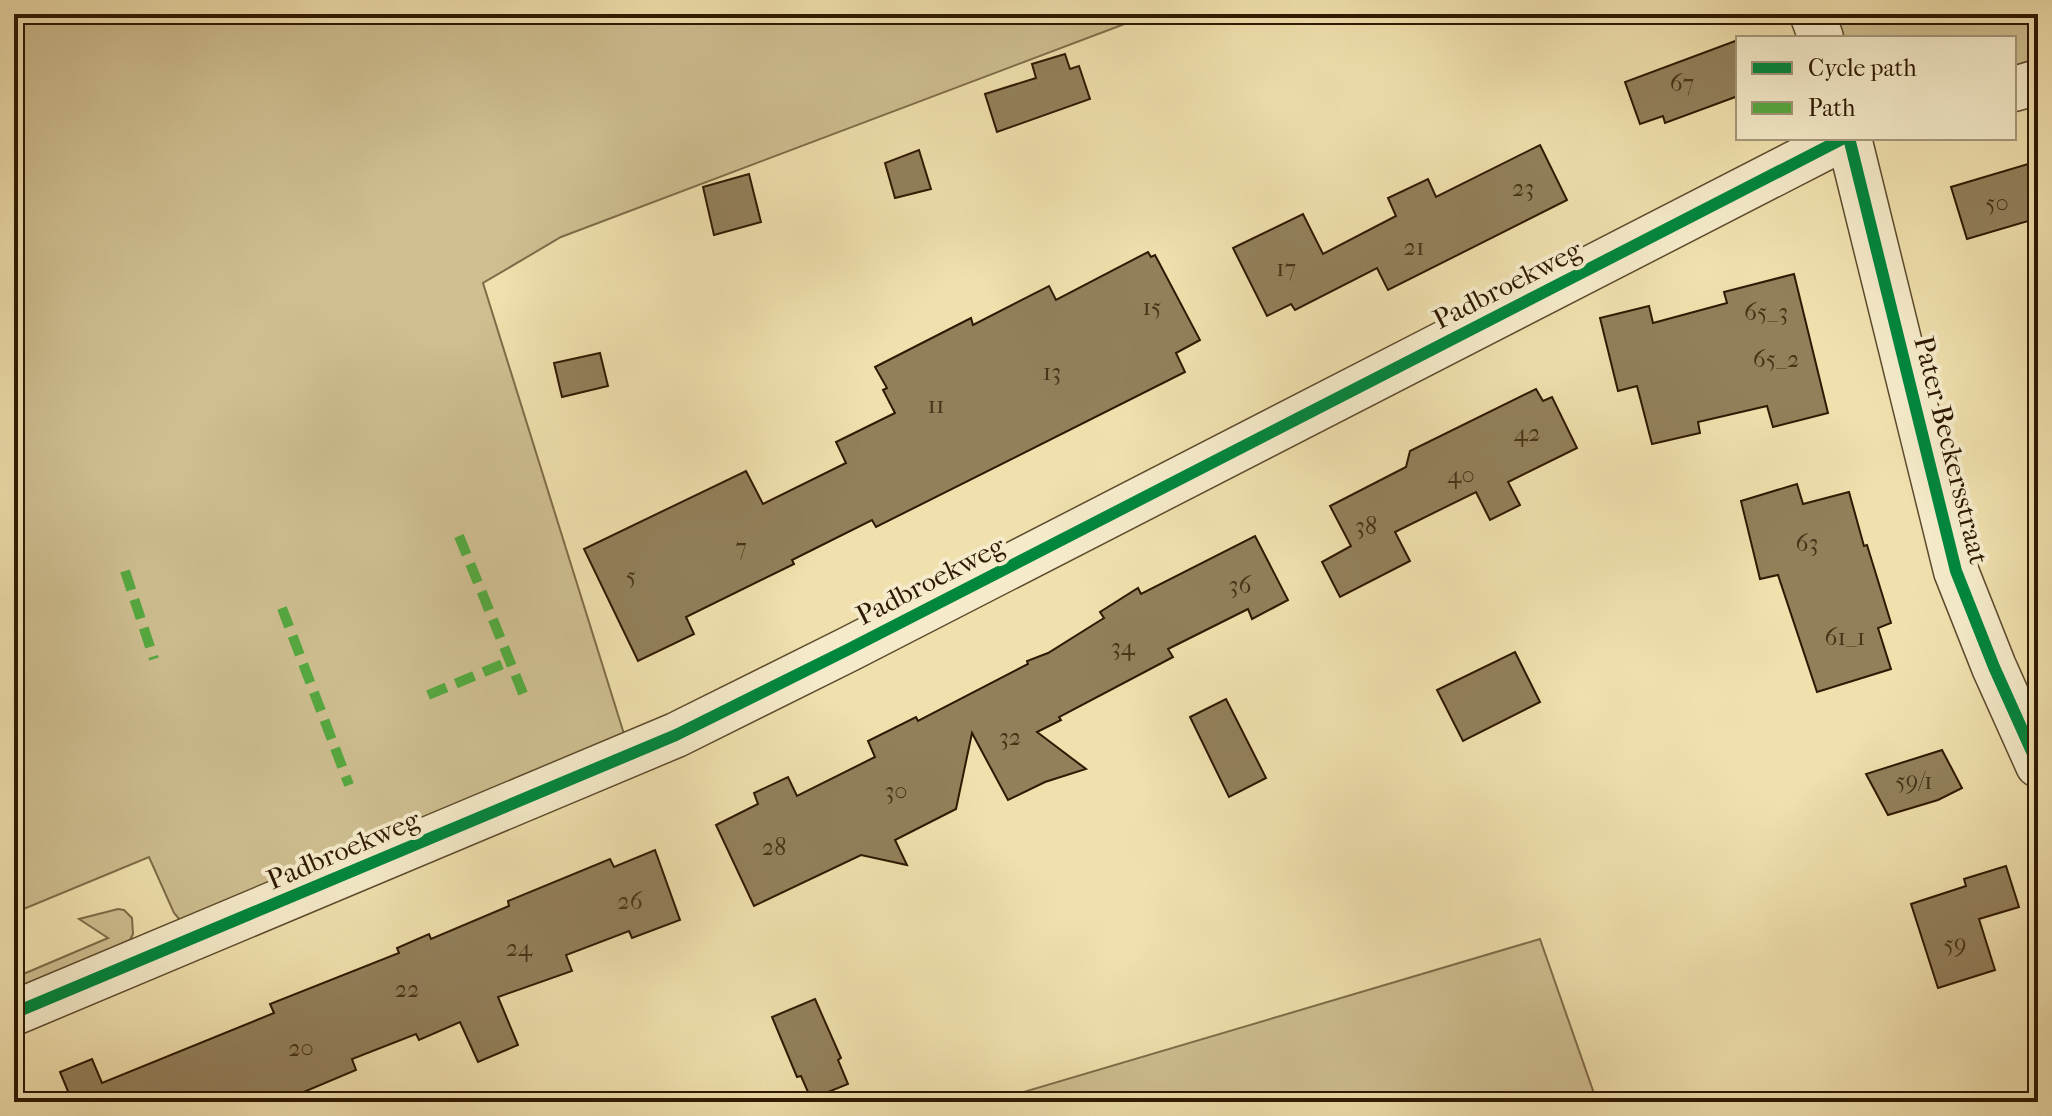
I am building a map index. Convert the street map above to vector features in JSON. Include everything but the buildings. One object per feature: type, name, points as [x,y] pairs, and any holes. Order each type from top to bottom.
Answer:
[{"type":"street","points":[[1812,14],[1820,36]]},
{"type":"street","points":[[2016,88],[2038,82]]},
{"type":"street","name":"Padbroekweg","points":[[14,1013],[676,735],[1843,140]]},
{"type":"street","name":"Pater Beckersstraat","points":[[1848,140],[1956,571],[2038,765]]},
{"type":"shaded area","points":[[14,14],[1151,14],[561,237],[483,283],[624,734],[180,920],[149,857],[14,913]]},
{"type":"shaded area","points":[[1837,14],[2038,14],[2038,58],[2016,65],[2016,36],[1843,36]]},
{"type":"shaded area","points":[[124,910],[132,918],[133,934],[130,940],[14,992],[14,978],[108,938],[79,919]]},
{"type":"shaded area","points":[[1540,939],[1597,1102],[990,1102]]},
{"type":"marked path","points":[[459,536],[526,701]]},
{"type":"marked path","points":[[125,571],[154,659]]},
{"type":"marked path","points":[[282,608],[349,785]]},
{"type":"marked path","points":[[428,695],[510,661]]},
{"type":"cycle path","points":[[14,1013],[676,735],[1840,140]]},
{"type":"cycle path","points":[[1849,140],[1956,571],[2038,765]]}]
